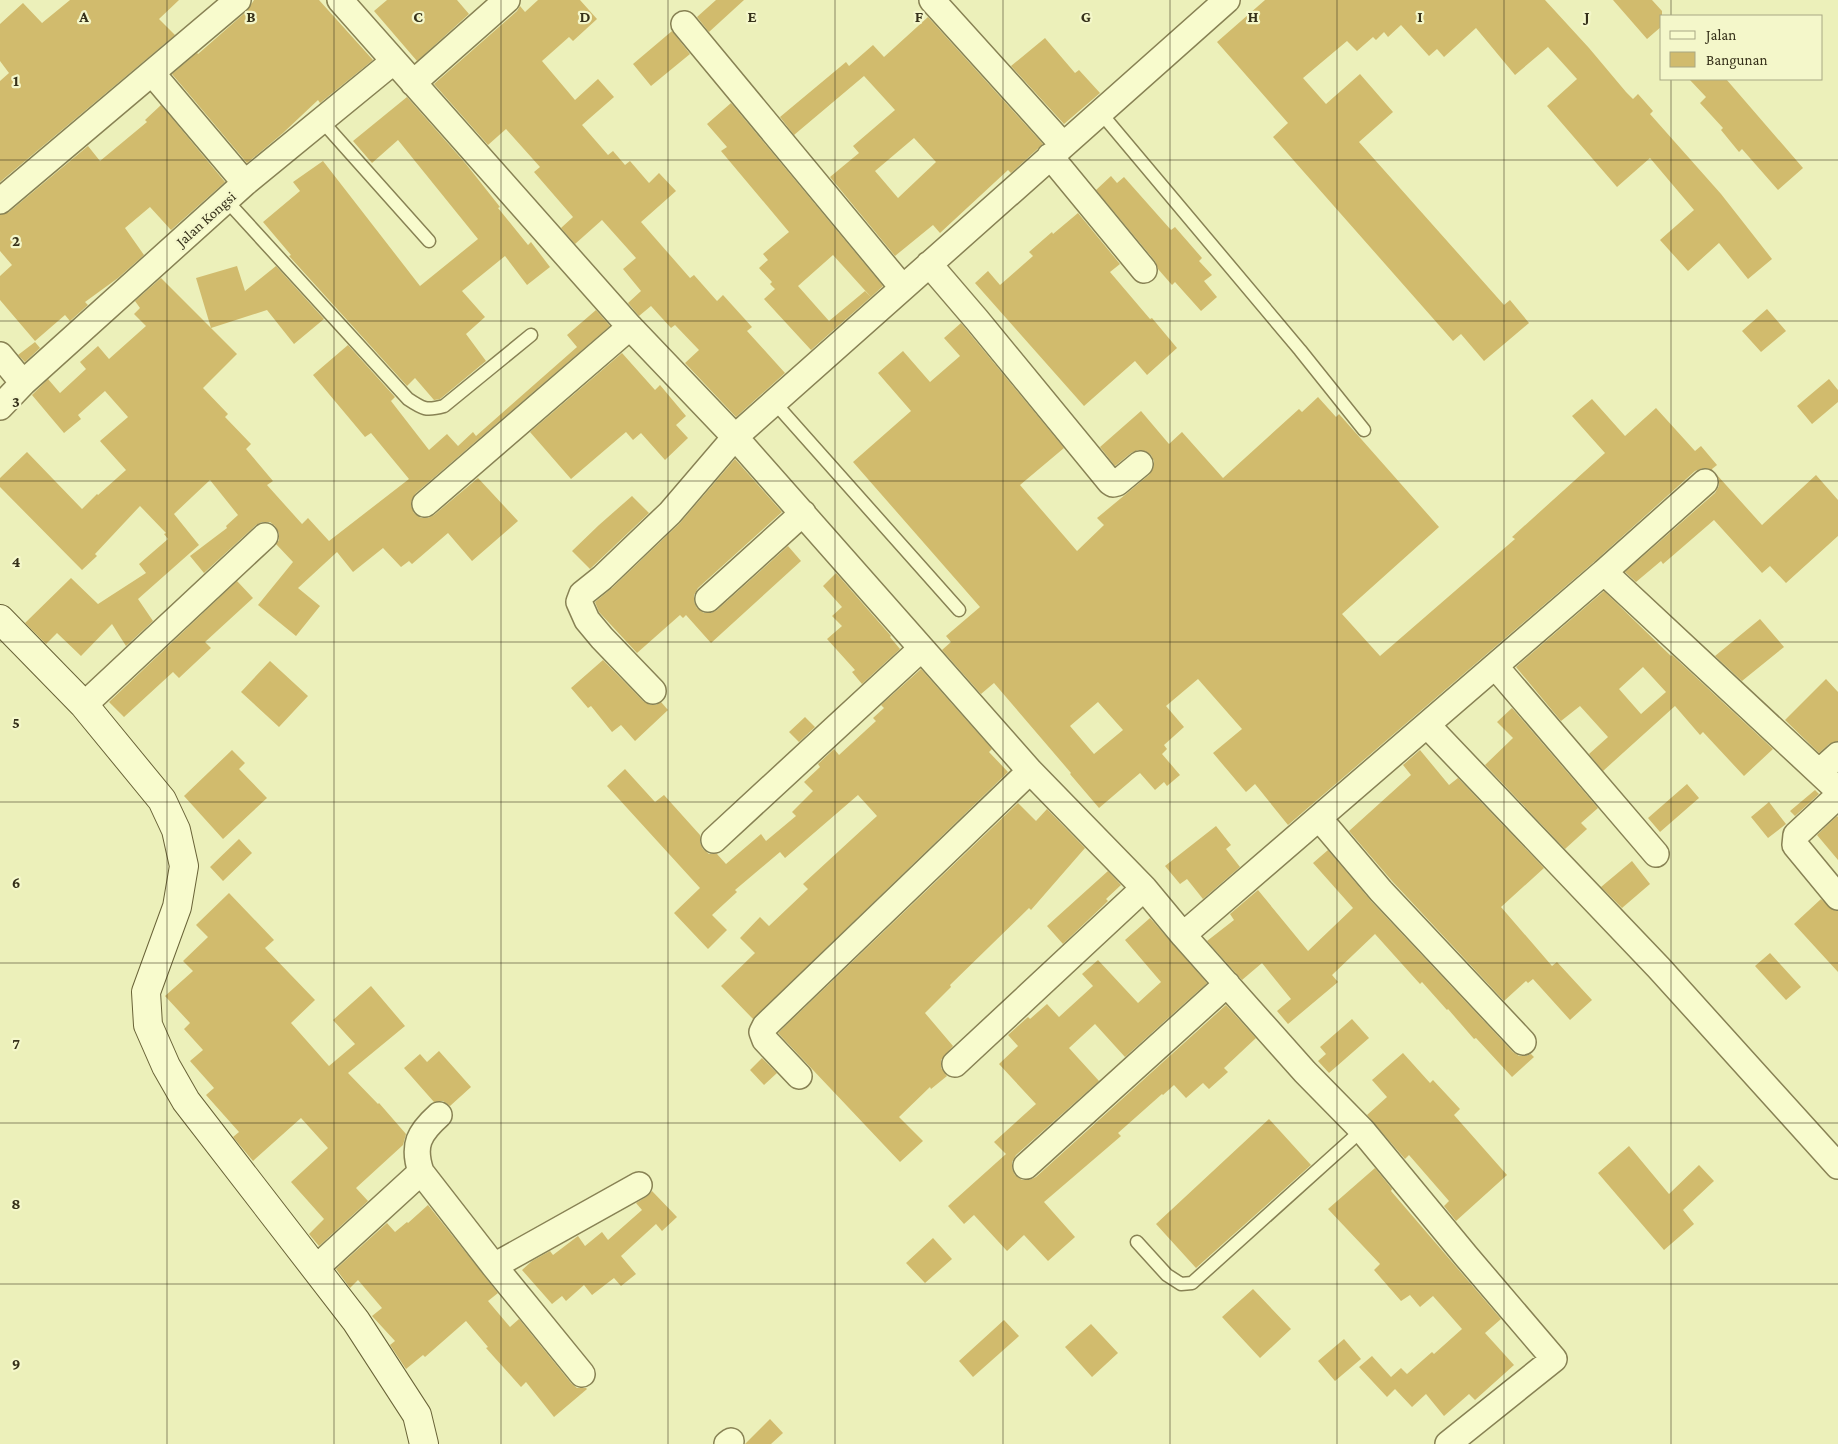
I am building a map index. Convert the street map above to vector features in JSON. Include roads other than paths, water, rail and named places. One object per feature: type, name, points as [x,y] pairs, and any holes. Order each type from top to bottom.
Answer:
[{"type":"street","points":[[0,201],[238,0]]},
{"type":"street","points":[[340,0],[630,327],[735,436],[1030,771],[1144,888],[1183,935],[1305,1072],[1362,1130],[1554,1359],[1448,1444]]},
{"type":"street","points":[[413,83],[507,0]]},
{"type":"street","points":[[932,0],[1057,150],[1144,270]]},
{"type":"street","points":[[653,691],[587,620],[579,602],[582,594],[602,578],[670,513],[735,436],[1227,0]]},
{"type":"street","points":[[684,24],[902,288]]},
{"type":"street","name":"Jalan Kongsi","points":[[0,408],[23,383],[245,184],[394,61]]},
{"type":"street","points":[[152,73],[245,184]]},
{"type":"street","points":[[929,264],[1112,484],[1140,464]]},
{"type":"street","points":[[424,504],[630,327]]},
{"type":"street","points":[[0,355],[23,383]]},
{"type":"street","points":[[1183,935],[1604,572],[1705,482]]},
{"type":"street","points":[[708,599],[802,513]]},
{"type":"street","points":[[84,705],[265,536]]},
{"type":"street","points":[[1604,572],[1838,790]]},
{"type":"street","points":[[0,618],[84,705],[162,800],[176,830],[184,866],[176,907],[146,992],[148,1024],[162,1058],[186,1101],[356,1320],[417,1415],[424,1444]]},
{"type":"street","points":[[714,840],[921,649]]},
{"type":"street","points":[[1495,666],[1656,854]]},
{"type":"street","points":[[1427,725],[1659,968],[1838,1166]]},
{"type":"street","points":[[1819,772],[1838,755]]},
{"type":"street","points":[[799,1076],[765,1040],[762,1032],[765,1026],[1030,771]]},
{"type":"street","points":[[1838,796],[1796,835],[1794,840],[1795,845],[1838,896]]},
{"type":"street","points":[[1319,818],[1381,891],[1523,1042]]},
{"type":"street","points":[[955,1064],[1144,888]]},
{"type":"street","points":[[1026,1166],[1227,984]]},
{"type":"street","points":[[439,1116],[424,1131],[416,1148],[421,1172],[494,1266],[582,1374]]},
{"type":"street","points":[[316,1268],[421,1172]]},
{"type":"street","points":[[494,1266],[639,1185]]},
{"type":"lane","points":[[1100,112],[1305,356],[1364,430]]},
{"type":"lane","points":[[321,120],[429,241]]},
{"type":"lane","points":[[227,201],[408,399],[419,406],[431,410],[444,406],[531,334]]},
{"type":"lane","points":[[774,402],[959,610]]},
{"type":"lane","points":[[1137,1242],[1167,1275],[1181,1284],[1192,1283],[1362,1130]]}]
